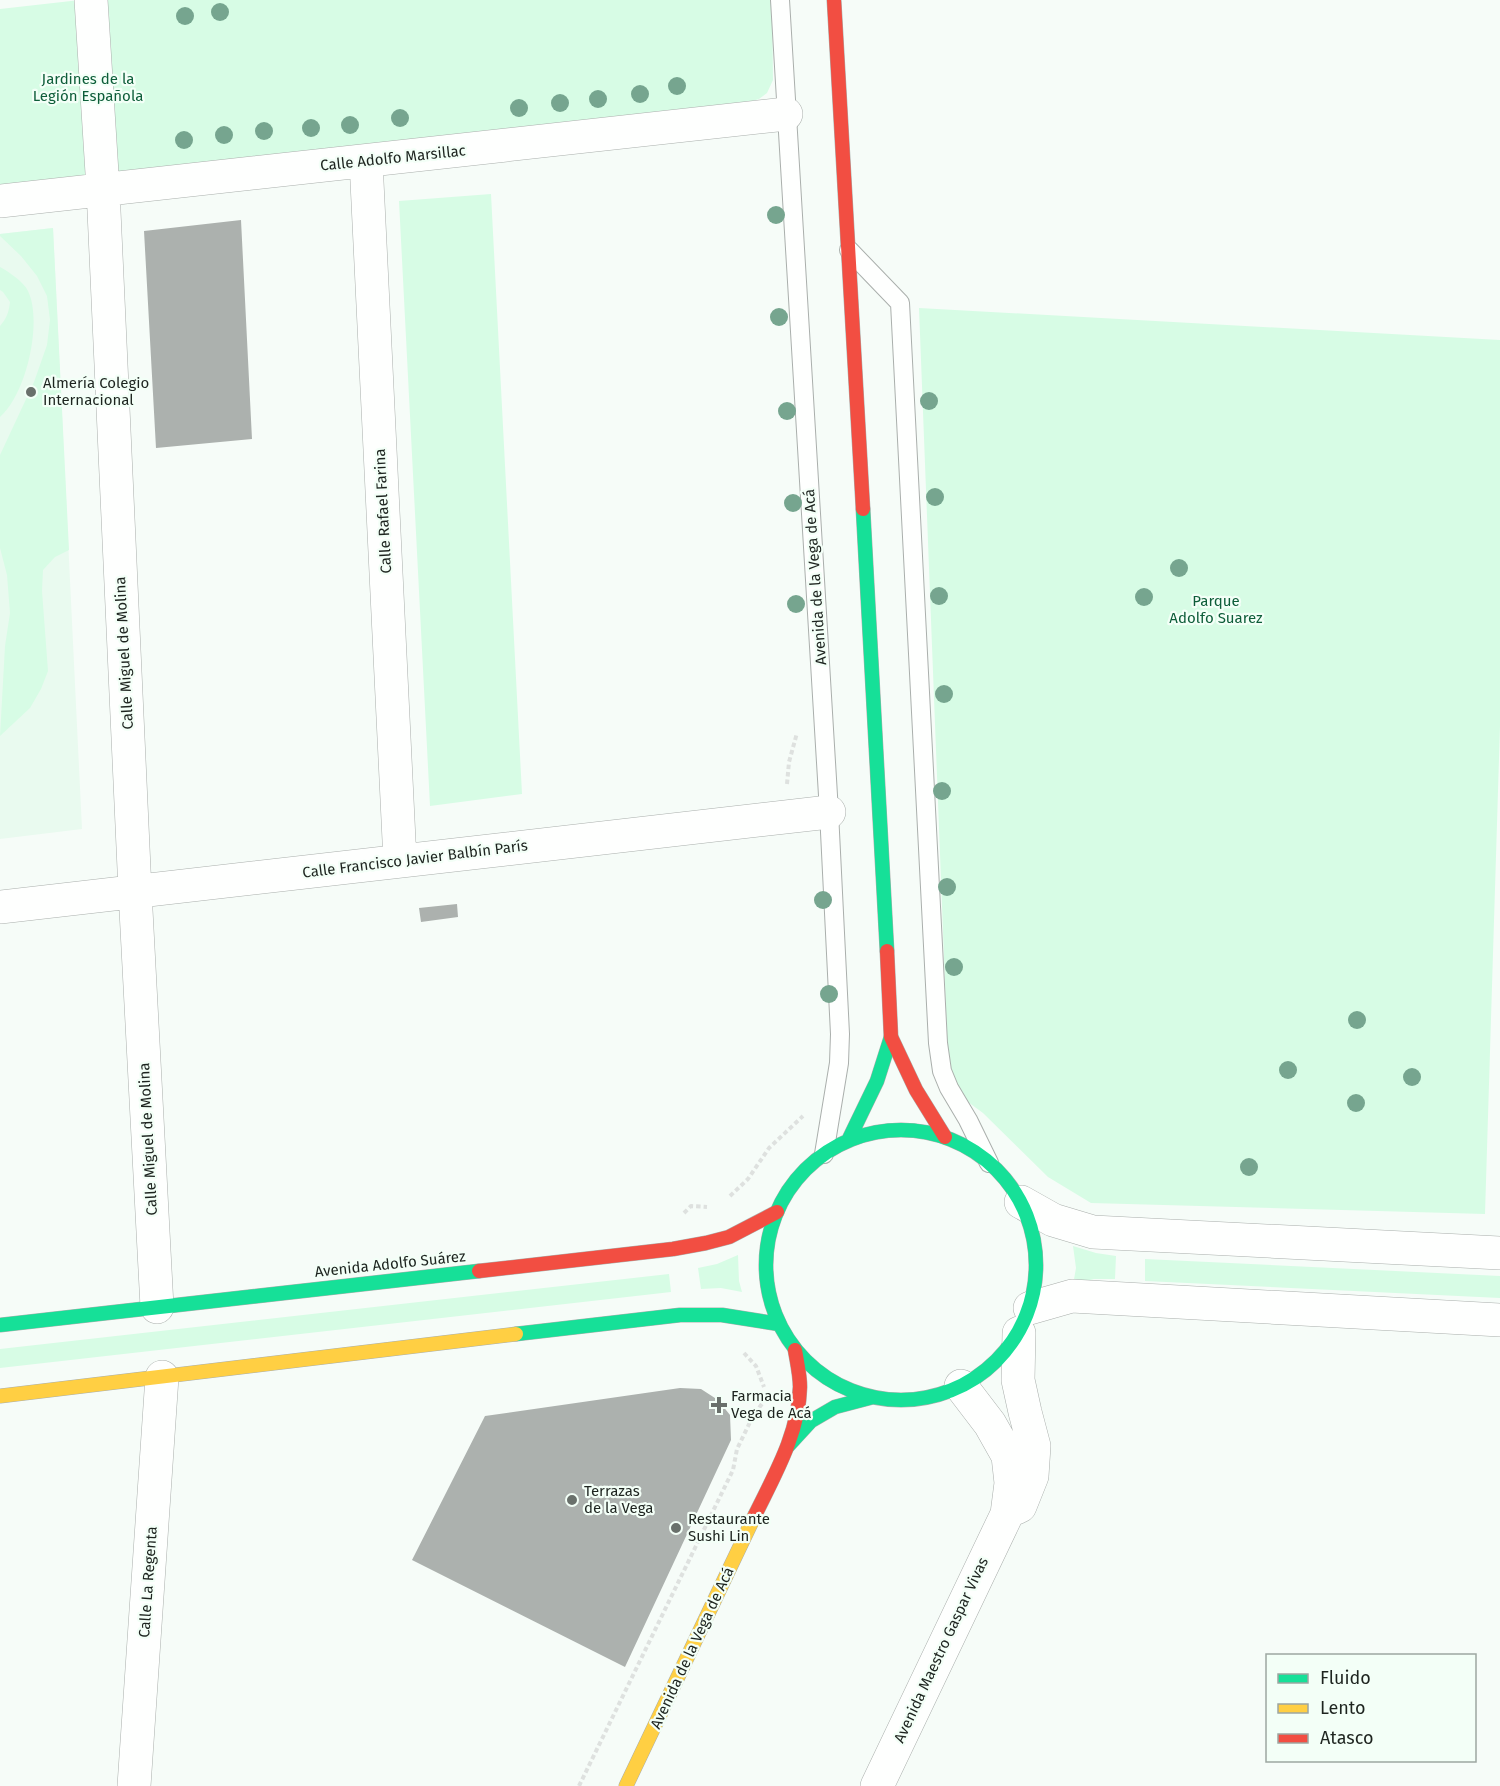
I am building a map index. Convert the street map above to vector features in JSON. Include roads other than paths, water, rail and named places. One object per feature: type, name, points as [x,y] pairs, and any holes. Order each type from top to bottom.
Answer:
[{"type":"main road","points":[[834,0],[891,1037],[877,1081],[848,1141]]},
{"type":"main road","points":[[891,1037],[916,1090],[945,1137]]},
{"type":"main road","points":[[896,1130],[921,1131],[945,1137],[961,1143],[989,1163],[1002,1174],[1021,1202],[1031,1227],[1036,1254],[1036,1281],[1024,1320],[1008,1349],[994,1364],[961,1386],[918,1399],[896,1400],[851,1391],[812,1367],[795,1350],[779,1324],[766,1280],[769,1234],[777,1212],[789,1190],[805,1170],[824,1154],[848,1141],[872,1133],[896,1130]]},
{"type":"main road","name":"Avenida Adolfo Suárez","points":[[0,1325],[686,1247],[729,1237],[777,1212]]},
{"type":"main road","points":[[0,1396],[687,1315],[722,1315],[779,1324]]},
{"type":"main road","name":"Avenida de la Vega de Acá","points":[[626,1786],[788,1446],[797,1413],[800,1386],[795,1350]]},
{"type":"main road","name":"Avenida de la Vega de Acá","points":[[788,1446],[811,1421],[835,1407],[873,1397]]},
{"type":"street","name":"Calle Miguel de Molina","points":[[91,0],[103,189],[135,891],[157,1307]]},
{"type":"street","name":"Calle Adolfo Marsillac","points":[[0,201],[786,114]]},
{"type":"street","name":"Calle Rafael Farina","points":[[366,161],[400,861]]},
{"type":"street","name":"Calle Francisco Javier Balbín París","points":[[0,907],[829,812]]},
{"type":"street","points":[[1021,1202],[1053,1220],[1092,1232],[1500,1253]]},
{"type":"street","points":[[1024,1320],[1072,1296],[1500,1320]]},
{"type":"street","name":"Avenida Maestro Gaspar Vivas","points":[[1007,1514],[1020,1506],[1032,1476],[1035,1446],[1018,1380],[1024,1320]]},
{"type":"street","name":"Calle La Regenta","points":[[134,1786],[162,1377]]},
{"type":"street","name":"Avenida Maestro Gaspar Vivas","points":[[877,1786],[1007,1514],[1011,1483],[1008,1456],[990,1424],[961,1386]]},
{"type":"lane","name":"Avenida de la Vega de Acá","points":[[780,0],[829,812],[840,1041],[839,1063],[824,1154]]},
{"type":"lane","points":[[849,250],[900,303],[938,1043],[942,1071],[989,1163]]},
{"type":"place","name":"Almería Colegio Internacional","points":[[31,392]]},
{"type":"place","name":"Farmacia Vega de Acá","points":[[719,1405]]},
{"type":"place","name":"Terrazas de la Vega","points":[[572,1500]]},
{"type":"place","name":"Restaurante Sushi Lin","points":[[676,1528]]},
{"type":"park label","name":"Jardines de la Legión Española","points":[[88,88]]},
{"type":"park label","name":"Parque Adolfo Suarez","points":[[1216,610]]}]
